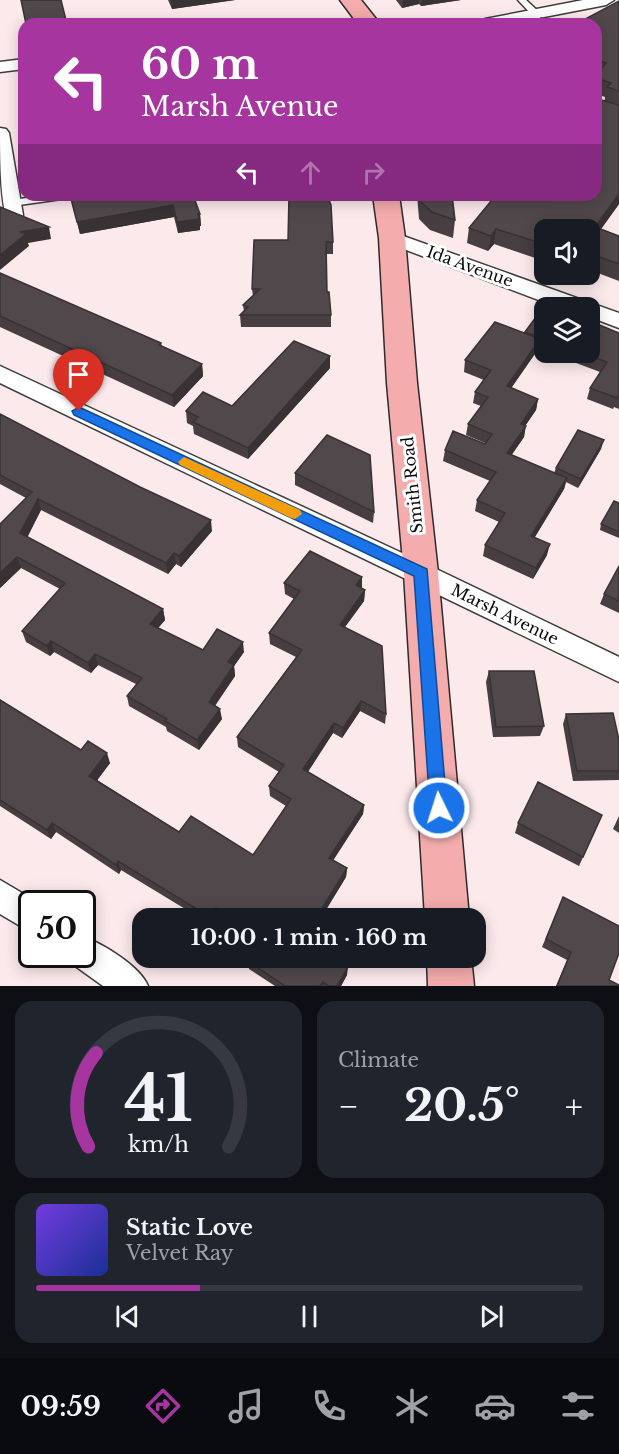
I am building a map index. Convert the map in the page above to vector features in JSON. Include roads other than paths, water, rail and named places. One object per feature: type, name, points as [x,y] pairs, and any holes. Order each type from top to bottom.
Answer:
[{"type":"main road","points":[[350,0],[364,18]]},
{"type":"main road","name":"Smith Road","points":[[387,201],[392,238],[402,383],[422,573],[446,908]]},
{"type":"main road","points":[[450,968],[451,986]]},
{"type":"street","points":[[516,18],[606,0]]},
{"type":"street","points":[[0,67],[18,65]]},
{"type":"street","points":[[0,133],[13,209]]},
{"type":"street","name":"Ida Avenue","points":[[392,238],[552,297]]},
{"type":"street","points":[[600,314],[619,321]]},
{"type":"street","name":"Marsh Avenue","points":[[0,374],[422,573],[619,670]]},
{"type":"street","points":[[0,896],[18,908]]},
{"type":"street","points":[[96,962],[132,986]]},
{"type":"lane","points":[[522,0],[536,14]]},
{"type":"lane","points":[[13,209],[45,201]]}]
